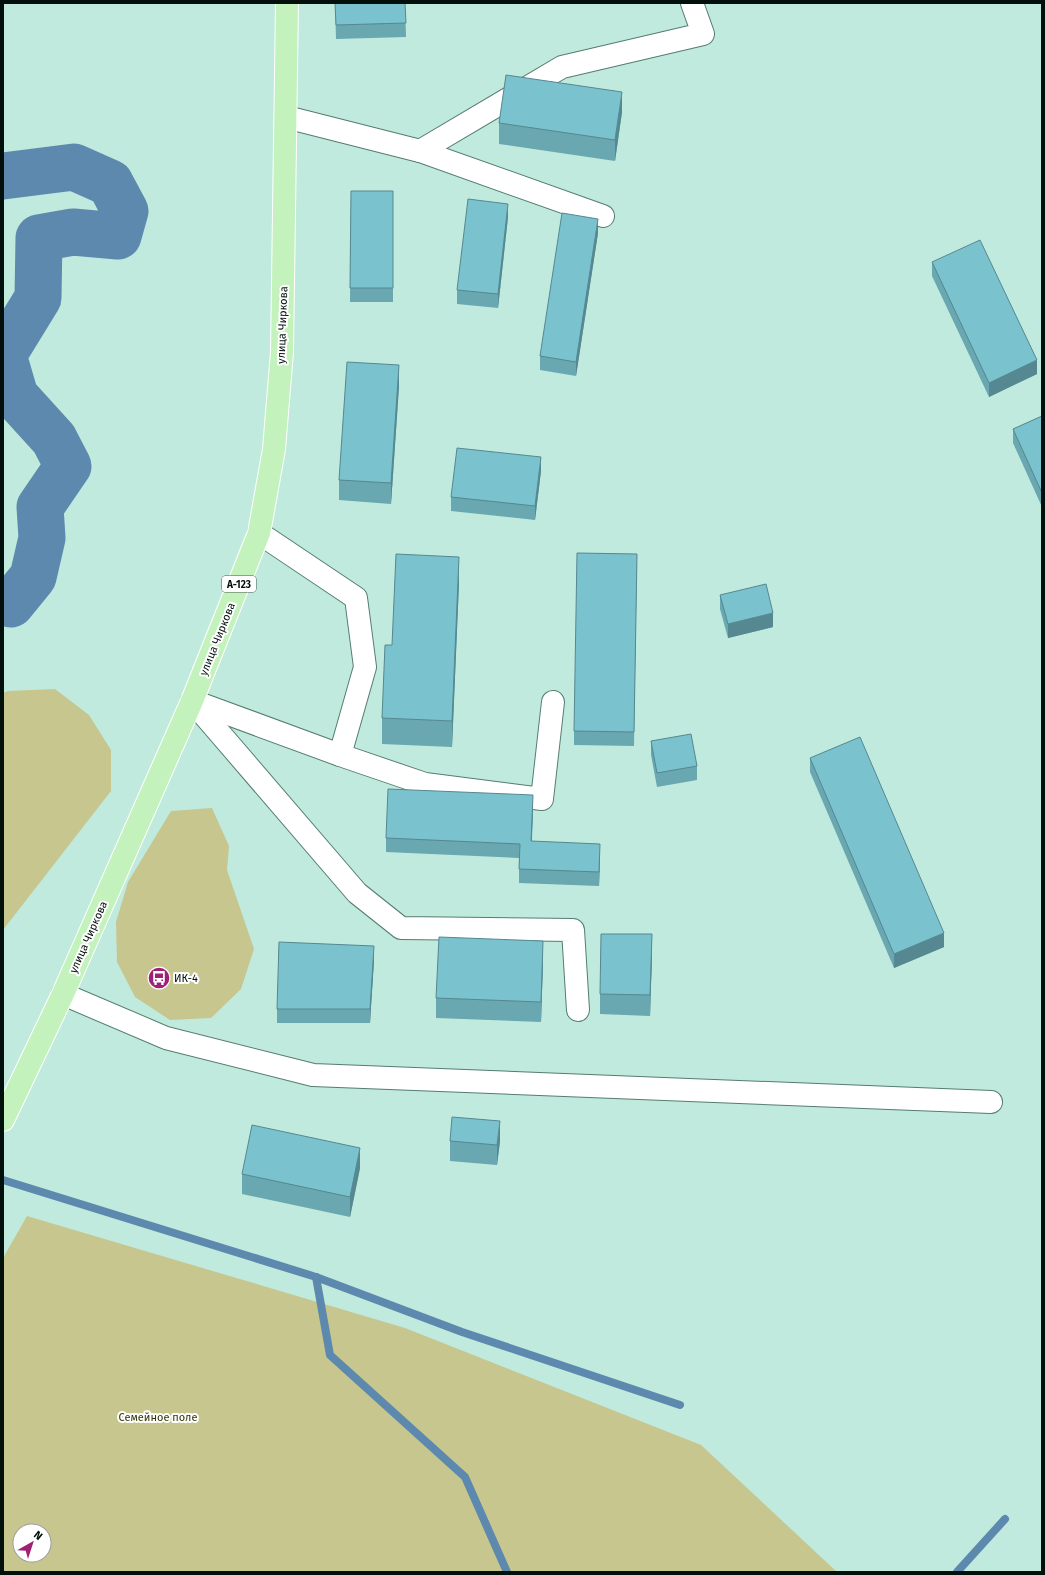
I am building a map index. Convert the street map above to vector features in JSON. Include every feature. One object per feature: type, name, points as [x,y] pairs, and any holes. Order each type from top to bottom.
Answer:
[{"type":"main road","name":"улица Чиркова","points":[[3,1120],[63,994],[192,700],[259,533],[274,449],[282,352],[287,3]]},
{"type":"lane","points":[[420,151],[562,68],[703,34],[692,3]]},
{"type":"lane","points":[[286,117],[420,151],[603,216]]},
{"type":"lane","points":[[259,533],[356,598],[365,667],[340,755]]},
{"type":"lane","points":[[192,700],[340,755],[425,784],[542,799],[553,702]]},
{"type":"lane","points":[[192,700],[357,893],[401,928],[573,930],[578,1010]]},
{"type":"lane","points":[[63,994],[166,1038],[313,1075],[991,1102]]},
{"type":"green space","points":[[55,689],[89,715],[111,750],[111,791],[3,930],[3,693],[8,691]]},
{"type":"green space","points":[[212,808],[229,846],[227,870],[254,949],[241,989],[211,1018],[170,1020],[135,997],[117,962],[116,922],[128,882],[171,811]]},
{"type":"green space","name":"Семейное поле","points":[[27,1216],[405,1328],[701,1445],[837,1572],[3,1572],[3,1258]]},
{"type":"building","points":[[335,3],[405,3],[406,23],[336,25]]},
{"type":"building","points":[[506,75],[622,92],[615,140],[499,123]]},
{"type":"building","points":[[351,191],[393,191],[393,288],[350,288]]},
{"type":"building","points":[[468,199],[508,204],[498,294],[457,290]]},
{"type":"building","points":[[562,213],[598,219],[576,362],[540,356]]},
{"type":"building","points":[[980,240],[1037,360],[989,383],[932,262]]},
{"type":"building","points":[[347,362],[399,365],[391,483],[339,480]]},
{"type":"building","points":[[1042,416],[1042,493],[1013,429]]},
{"type":"building","points":[[457,448],[541,457],[535,506],[451,497]]},
{"type":"building","points":[[577,553],[637,554],[634,732],[574,731]]},
{"type":"building","points":[[396,554],[459,557],[452,721],[382,718],[385,645],[392,645]]},
{"type":"building","points":[[766,584],[773,613],[728,624],[720,595]]},
{"type":"building","points":[[691,734],[697,766],[657,773],[651,741]]},
{"type":"building","points":[[860,737],[944,933],[894,954],[810,758]]},
{"type":"building","points":[[388,789],[533,795],[531,841],[600,844],[599,872],[519,869],[520,844],[386,838]]},
{"type":"building","points":[[601,934],[652,934],[650,995],[600,994]]},
{"type":"building","points":[[439,937],[543,941],[541,1002],[436,998]]},
{"type":"building","points":[[279,942],[374,946],[370,1009],[277,1009]]},
{"type":"building","points":[[452,1117],[500,1121],[497,1145],[450,1141]]},
{"type":"building","points":[[252,1125],[360,1148],[350,1197],[242,1174]]},
{"type":"waterway","points":[[3,176],[74,167],[110,183],[125,211],[118,236],[73,232],[39,238],[38,298],[3,355],[15,396],[54,439],[68,466],[40,507],[42,538],[33,577],[11,604],[3,599]]},
{"type":"waterway","points":[[3,1180],[316,1277],[462,1332],[680,1405]]},
{"type":"waterway","points":[[316,1277],[330,1355],[465,1477],[507,1572]]},
{"type":"waterway","points":[[957,1572],[1005,1519]]},
{"type":"place","name":"ИК-4","points":[[159,978]]}]
